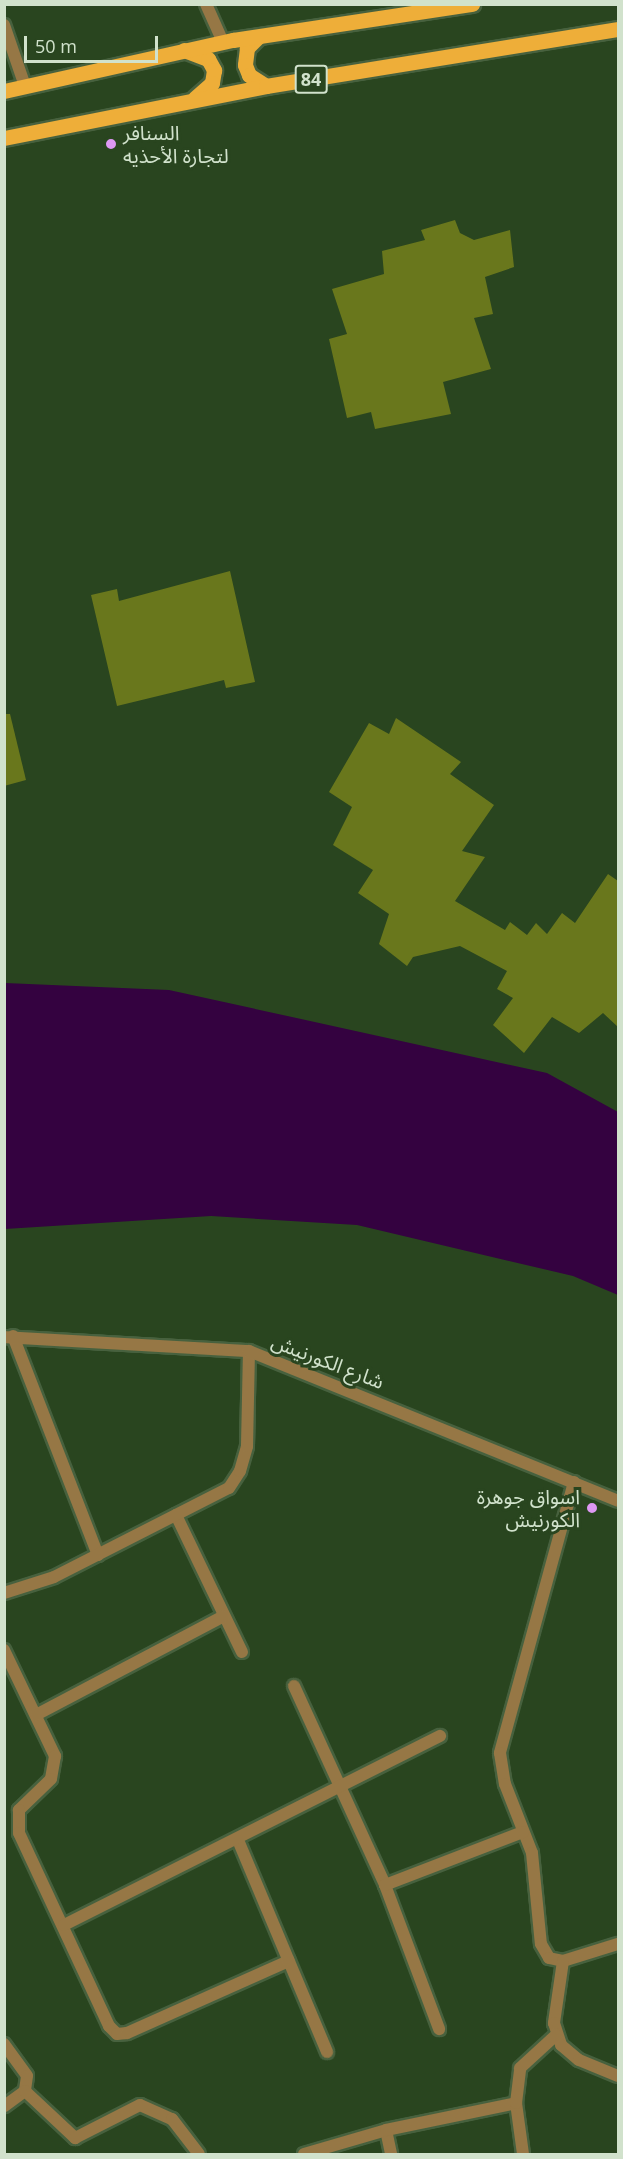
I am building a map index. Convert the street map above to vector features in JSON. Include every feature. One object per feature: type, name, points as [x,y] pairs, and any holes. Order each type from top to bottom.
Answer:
[{"type":"main road","points":[[4,91],[223,42],[472,4]]},
{"type":"main road","name":"84","points":[[4,138],[266,86],[618,30]]},
{"type":"main road","points":[[258,37],[247,48],[245,65],[249,75],[266,86]]},
{"type":"main road","points":[[184,50],[208,59],[214,70],[212,83],[190,101]]},
{"type":"street","points":[[206,4],[223,42]]},
{"type":"street","points":[[4,25],[25,86]]},
{"type":"street","points":[[9,1336],[98,1555]]},
{"type":"street","name":"شارع الكورنيش","points":[[9,1336],[249,1351],[618,1501]]},
{"type":"street","points":[[4,1593],[54,1577],[229,1488],[240,1472],[247,1446],[249,1351]]},
{"type":"street","points":[[574,1482],[500,1753],[505,1784],[532,1853],[541,1944],[549,1958],[563,1961],[618,1944]]},
{"type":"street","points":[[176,1515],[242,1652]]},
{"type":"street","points":[[36,1715],[224,1616]]},
{"type":"street","points":[[4,1650],[55,1756],[55,1770],[51,1779],[19,1810],[16,1821],[109,2026],[117,2034],[127,2033],[289,1961]]},
{"type":"street","points":[[294,1686],[385,1885],[439,2029]]},
{"type":"street","points":[[64,1925],[238,1840],[440,1736]]},
{"type":"street","points":[[385,1885],[523,1832]]},
{"type":"street","points":[[238,1840],[327,2052]]},
{"type":"street","points":[[563,1961],[556,2035],[561,2045],[579,2060],[618,2076]]},
{"type":"street","points":[[523,2154],[516,2103],[520,2068],[556,2035]]},
{"type":"street","points":[[4,2044],[27,2076],[25,2091],[4,2106]]},
{"type":"street","points":[[25,2091],[75,2138],[140,2105],[172,2119],[199,2154]]},
{"type":"street","points":[[304,2154],[386,2130],[516,2103]]},
{"type":"street","points":[[386,2130],[391,2154]]},
{"type":"shaded area","points":[[5,983],[169,990],[547,1073],[618,1112],[618,1295],[573,1276],[357,1225],[211,1216],[5,1229]]},
{"type":"building","points":[[455,220],[460,233],[474,240],[510,230],[514,267],[485,277],[493,314],[474,318],[491,369],[443,382],[451,414],[375,429],[371,412],[347,418],[329,339],[347,334],[332,289],[384,274],[382,251],[425,240],[421,230]]},
{"type":"building","points":[[230,571],[255,682],[226,688],[224,680],[117,706],[91,595],[117,589],[119,601]]},
{"type":"building","points":[[4,714],[10,714],[26,780],[4,786]]},
{"type":"building","points":[[396,718],[461,762],[450,774],[494,805],[462,851],[485,857],[455,901],[505,930],[510,922],[527,935],[536,923],[547,934],[562,913],[575,923],[608,874],[618,881],[618,1027],[603,1013],[579,1033],[552,1017],[524,1053],[493,1025],[513,998],[497,989],[507,971],[460,946],[413,957],[407,966],[379,944],[389,914],[358,893],[373,870],[333,845],[352,807],[329,792],[369,723],[389,734]]},
{"type":"place","name":"السنافر لتجارة الأحذيه","points":[[111,144]]},
{"type":"place","name":"اسواق جوهرة الكورنيش","points":[[592,1508]]}]
